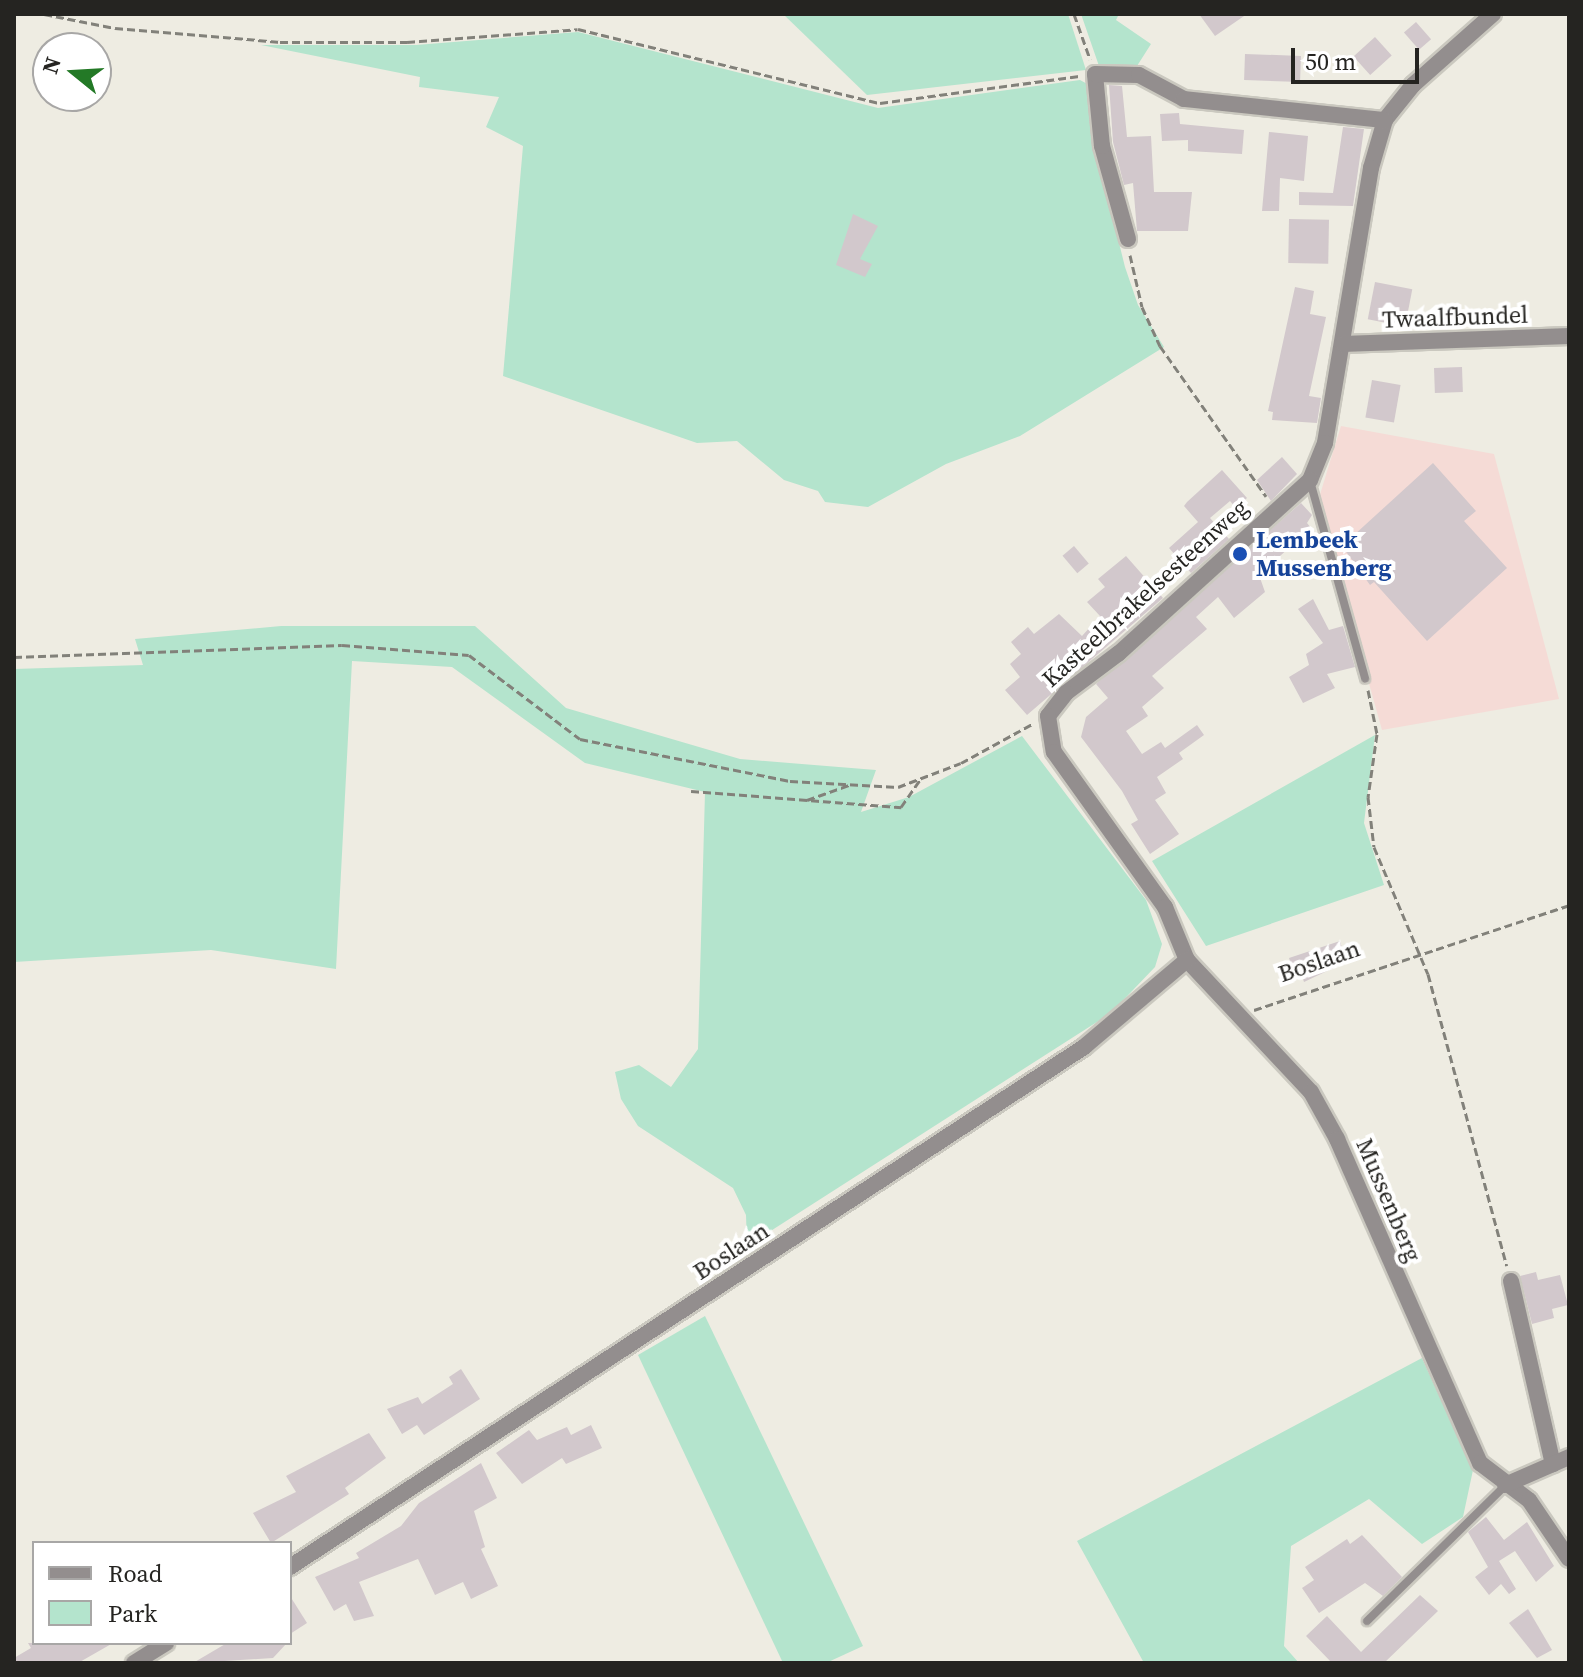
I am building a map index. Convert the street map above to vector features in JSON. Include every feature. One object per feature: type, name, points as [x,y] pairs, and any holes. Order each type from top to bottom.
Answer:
[{"type":"street","name":"Kasteelbrakelsesteenweg","points":[[1187,960],[1165,907],[1054,752],[1048,716],[1066,693],[1119,653],[1275,508],[1310,480],[1325,443],[1371,168],[1385,120],[1413,85],[1493,14]]},
{"type":"street","points":[[1128,239],[1100,134],[1095,74],[1139,75],[1184,99],[1385,120]]},
{"type":"street","name":"Twaalfbundel","points":[[1343,344],[1569,336]]},
{"type":"street","name":"Mussenberg","points":[[1187,960],[1235,1017],[1311,1092],[1337,1139],[1480,1463],[1505,1485],[1529,1500],[1569,1559]]},
{"type":"street","name":"Boslaan","points":[[292,1566],[1084,1047],[1187,960]]},
{"type":"street","points":[[1511,1281],[1553,1464]]},
{"type":"street","points":[[1505,1485],[1569,1457]]},
{"type":"street","points":[[134,1663],[163,1645]]},
{"type":"lane","points":[[1310,480],[1365,678]]},
{"type":"lane","points":[[1367,1621],[1505,1485]]},
{"type":"path","points":[[44,14],[115,28],[280,42],[407,42],[578,29],[880,103],[1095,74],[1074,14]]},
{"type":"path","points":[[1128,239],[1142,307],[1160,346],[1275,508]]},
{"type":"path","points":[[14,657],[342,645],[469,655],[580,739],[790,781],[898,787],[1048,716]]},
{"type":"path","points":[[1365,678],[1377,734],[1368,823],[1419,953],[1511,1281]]},
{"type":"path","points":[[691,791],[700,788],[802,801],[901,807],[908,790],[923,777]]},
{"type":"path","points":[[802,801],[852,784]]},
{"type":"path","name":"Boslaan","points":[[1235,1017],[1569,905]]},
{"type":"shaded area","points":[[1341,426],[1494,454],[1559,699],[1382,730],[1318,501]]},
{"type":"green space","points":[[783,14],[1068,14],[1086,70],[867,95]]},
{"type":"green space","points":[[1081,14],[1119,14],[1116,20],[1151,44],[1137,66],[1099,66]]},
{"type":"green space","points":[[578,32],[878,108],[1080,80],[1091,86],[1093,138],[1125,267],[1138,305],[1164,347],[1020,436],[946,464],[868,507],[825,502],[818,491],[784,480],[737,441],[697,443],[503,376],[523,146],[486,127],[499,97],[419,87],[420,77],[261,45],[416,45]]},
{"type":"green space","points":[[281,626],[475,626],[566,708],[740,759],[876,770],[861,812],[909,797],[1022,736],[1146,900],[1162,944],[1155,967],[1111,1013],[747,1246],[746,1215],[733,1188],[638,1126],[621,1099],[615,1072],[639,1065],[671,1087],[698,1049],[705,792],[585,763],[452,667],[352,661],[336,969],[211,950],[14,962],[14,669],[143,665],[135,639]]},
{"type":"green space","points":[[1375,735],[1364,823],[1384,885],[1206,946],[1152,861]]},
{"type":"green space","points":[[705,1316],[863,1646],[826,1663],[783,1663],[638,1355]]},
{"type":"green space","points":[[1422,1358],[1473,1470],[1463,1517],[1422,1544],[1369,1499],[1291,1546],[1284,1646],[1299,1663],[1144,1663],[1077,1541]]},
{"type":"building","points":[[1199,14],[1247,14],[1215,36]]},
{"type":"building","points":[[1416,22],[1431,39],[1419,50],[1404,32]]},
{"type":"building","points":[[1375,37],[1392,56],[1370,75],[1353,56]]},
{"type":"building","points":[[1245,54],[1301,56],[1300,82],[1244,80]]},
{"type":"building","points":[[1109,85],[1122,86],[1127,137],[1151,136],[1154,192],[1192,192],[1188,231],[1137,231],[1133,183],[1124,185],[1113,142]]},
{"type":"building","points":[[1179,113],[1180,124],[1244,130],[1242,154],[1188,151],[1188,140],[1162,141],[1160,114]]},
{"type":"building","points":[[1343,127],[1364,129],[1353,206],[1299,205],[1299,192],[1333,193]]},
{"type":"building","points":[[1269,132],[1308,136],[1304,181],[1280,178],[1279,211],[1262,211]]},
{"type":"building","points":[[853,214],[878,226],[860,259],[872,264],[865,277],[836,265]]},
{"type":"building","points":[[1289,219],[1329,220],[1328,264],[1288,263]]},
{"type":"building","points":[[1375,282],[1412,289],[1405,327],[1368,319]]},
{"type":"building","points":[[1295,287],[1314,291],[1310,314],[1326,317],[1309,396],[1321,398],[1317,423],[1272,420],[1273,412],[1268,411]]},
{"type":"building","points":[[1462,367],[1463,392],[1435,393],[1434,368]]},
{"type":"building","points":[[1372,380],[1401,385],[1394,422],[1365,417]]},
{"type":"building","points":[[1282,457],[1297,474],[1271,501],[1257,480]]},
{"type":"building","points":[[1433,463],[1476,511],[1464,521],[1507,568],[1427,641],[1374,582],[1370,585],[1342,546]]},
{"type":"building","points":[[1222,470],[1247,498],[1236,508],[1230,501],[1210,518],[1229,539],[1191,573],[1169,548],[1198,522],[1184,506]]},
{"type":"building","points":[[1301,503],[1312,515],[1307,523],[1311,528],[1259,575],[1265,592],[1234,618],[1218,597],[1196,617],[1207,629],[1152,676],[1164,688],[1142,707],[1148,716],[1126,731],[1142,754],[1161,742],[1165,748],[1197,725],[1204,735],[1179,753],[1183,759],[1157,777],[1166,793],[1155,800],[1179,834],[1150,854],[1131,824],[1138,820],[1122,791],[1081,737],[1086,717],[1108,698],[1096,684]]},
{"type":"building","points":[[1074,546],[1089,564],[1077,573],[1063,556]]},
{"type":"building","points":[[1126,556],[1163,598],[1027,715],[1005,690],[1020,677],[1010,664],[1021,654],[1011,642],[1028,627],[1034,634],[1059,614],[1082,636],[1100,616],[1087,602],[1105,587],[1098,579]]},
{"type":"building","points":[[1313,599],[1329,630],[1343,626],[1355,667],[1327,674],[1335,688],[1303,703],[1289,677],[1309,665],[1306,654],[1323,643],[1298,609]]},
{"type":"building","points":[[1340,941],[1346,962],[1304,982],[1300,970],[1293,972],[1289,958]]},
{"type":"building","points":[[1536,1272],[1538,1280],[1560,1275],[1568,1305],[1552,1309],[1554,1318],[1532,1324],[1520,1276]]},
{"type":"building","points":[[461,1369],[480,1399],[424,1435],[417,1425],[402,1434],[387,1409],[418,1397],[422,1404],[453,1384],[449,1377]]},
{"type":"building","points":[[591,1425],[602,1448],[566,1464],[562,1458],[522,1484],[496,1453],[529,1430],[537,1440],[567,1427],[571,1435]]},
{"type":"building","points":[[369,1433],[386,1458],[345,1488],[349,1494],[270,1541],[253,1513],[296,1492],[286,1476]]},
{"type":"building","points":[[481,1463],[497,1498],[474,1511],[485,1547],[481,1549],[498,1586],[471,1599],[463,1582],[435,1595],[418,1559],[359,1582],[374,1616],[354,1621],[346,1604],[334,1611],[315,1577],[359,1558],[356,1553],[401,1526],[419,1503]]},
{"type":"building","points":[[1486,1517],[1504,1540],[1527,1522],[1554,1566],[1536,1582],[1515,1551],[1499,1561],[1516,1589],[1509,1594],[1501,1584],[1489,1595],[1475,1577],[1488,1567],[1468,1532]]},
{"type":"building","points":[[1362,1535],[1402,1577],[1383,1596],[1365,1583],[1319,1613],[1302,1588],[1314,1580],[1305,1567],[1347,1539],[1350,1544]]},
{"type":"building","points":[[1420,1595],[1438,1611],[1384,1663],[1332,1663],[1306,1636],[1327,1616],[1361,1652]]},
{"type":"building","points":[[292,1599],[307,1623],[292,1633]]},
{"type":"building","points":[[1528,1609],[1552,1650],[1537,1658],[1509,1623]]},
{"type":"building","points":[[28,1643],[110,1645],[78,1663],[14,1663],[14,1658],[31,1648]]},
{"type":"building","points":[[224,1645],[285,1645],[273,1658],[193,1663]]},
{"type":"place","name":"Lembeek Mussenberg","points":[[1240,554]]}]
